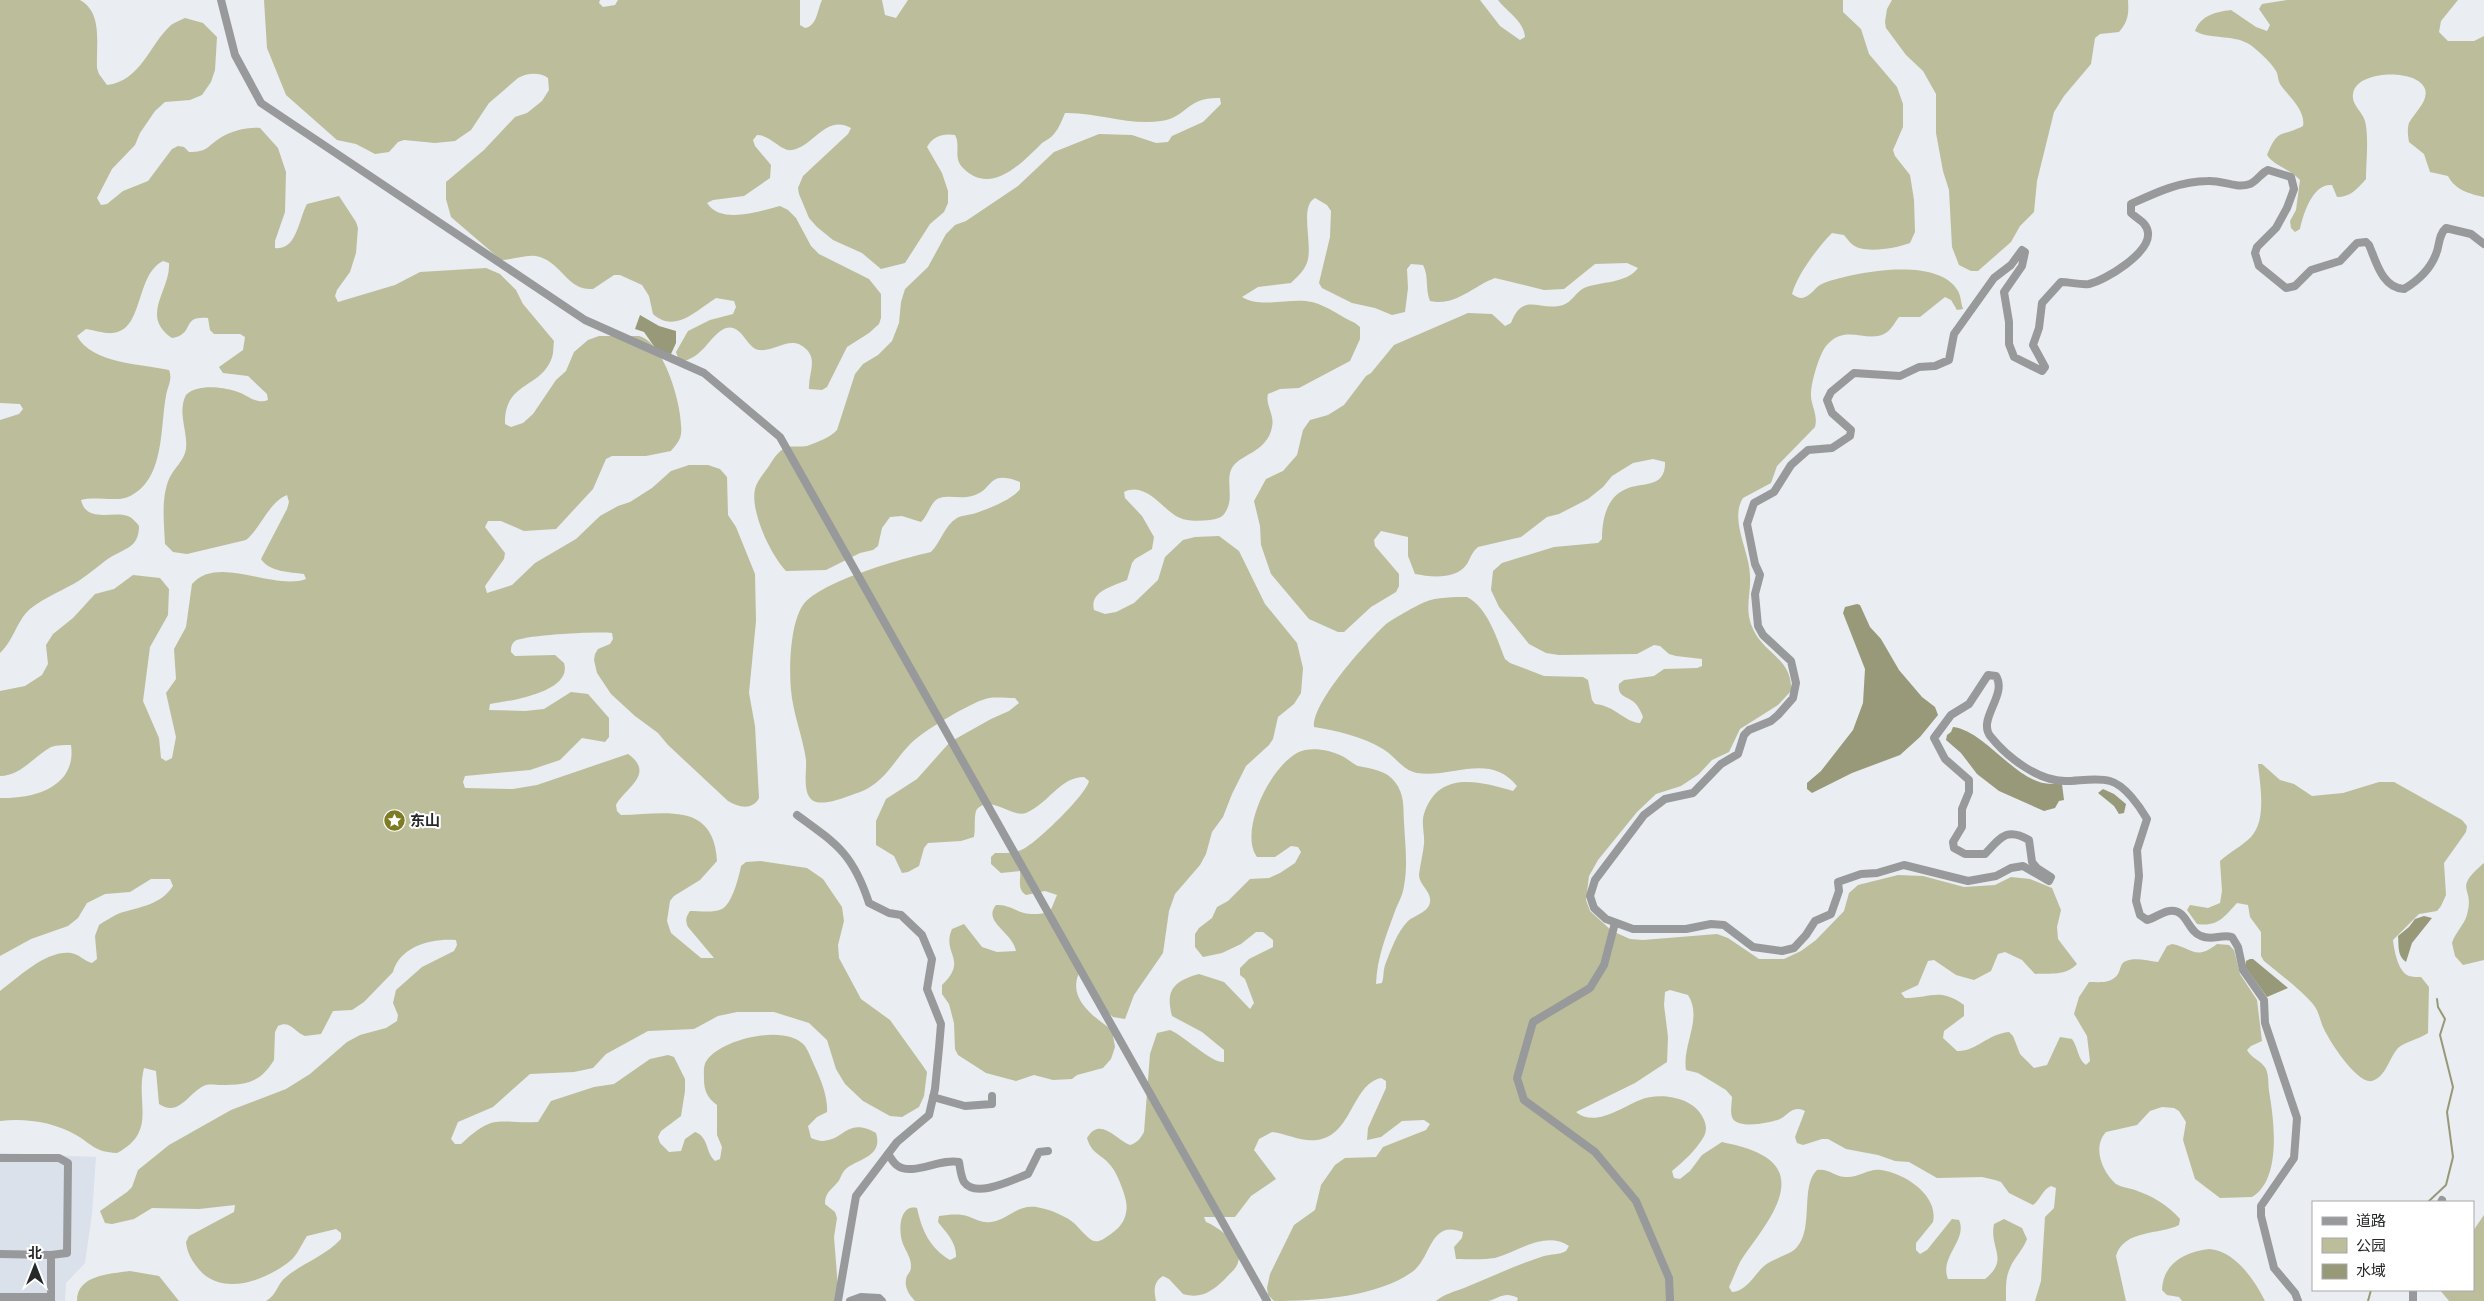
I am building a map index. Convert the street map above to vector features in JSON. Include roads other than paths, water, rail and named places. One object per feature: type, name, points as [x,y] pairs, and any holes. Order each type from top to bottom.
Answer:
[{"type":"street","points":[[221,0],[235,55],[261,103],[585,320],[704,373],[780,438],[1266,1301]]},
{"type":"street","points":[[2298,1301],[2295,1293],[2274,1268],[2261,1216],[2262,1206],[2294,1158],[2297,1118],[2265,1024],[2264,1000],[2243,970],[2235,941],[2228,936],[2206,938],[2198,935],[2192,930],[2186,918],[2177,911],[2167,911],[2147,920],[2140,915],[2136,901],[2139,876],[2137,850],[2147,824],[2144,815],[2131,798],[2112,781],[2062,781],[2041,775],[2021,764],[1991,737],[1987,727],[1999,683],[1996,676],[1992,674],[1986,677],[1969,704],[1944,722],[1934,738],[1945,759],[1969,780],[1969,792],[1962,809],[1962,826],[1953,842],[1954,848],[1965,854],[1986,854],[2006,835],[2018,833],[2029,840],[2032,862],[2051,879],[2042,878],[2023,866],[2011,868],[1996,876],[1968,881],[1904,865],[1877,873],[1861,874],[1838,882],[1839,892],[1831,914],[1815,921],[1800,943],[1787,950],[1768,950],[1753,947],[1724,925],[1647,930],[1615,924],[1599,914],[1594,908],[1591,902],[1591,889],[1595,880],[1632,830],[1655,805],[1673,796],[1693,793],[1721,764],[1738,754],[1741,742],[1749,730],[1771,721],[1793,698],[1796,672],[1791,661],[1763,635],[1758,626],[1755,594],[1760,575],[1754,564],[1752,543],[1747,530],[1748,517],[1754,503],[1774,492],[1786,472],[1804,453],[1814,448],[1832,448],[1852,433],[1832,413],[1828,400],[1831,392],[1854,373],[1900,376],[1919,367],[1935,366],[1949,360],[1954,334],[1994,278],[2011,265],[2022,250],[2025,252],[2022,266],[2004,292],[2009,322],[2009,344],[2011,352],[2016,359],[2029,363],[2038,370],[2044,370],[2045,367],[2033,345],[2039,328],[2042,303],[2061,282],[2089,284],[2123,268],[2146,245],[2148,231],[2142,221],[2131,213],[2130,204],[2145,199],[2152,193],[2184,184],[2208,180],[2244,186],[2252,184],[2268,170],[2291,177],[2294,189],[2287,208],[2276,228],[2257,247],[2255,253],[2259,266],[2286,288],[2295,286],[2311,270],[2340,261],[2357,243],[2366,242],[2385,279],[2391,286],[2404,289],[2424,274],[2436,255],[2440,237],[2446,228],[2472,234],[2484,244]]},
{"type":"street","points":[[797,815],[838,845],[861,877],[870,903],[889,913],[901,916],[922,935],[932,959],[927,989],[940,1024],[933,1097],[929,1115],[897,1142],[856,1196],[838,1301]]},
{"type":"street","points":[[1615,924],[1604,965],[1590,988],[1533,1022],[1517,1078],[1524,1100],[1595,1152],[1636,1201],[1669,1278],[1670,1301]]},
{"type":"street","points":[[933,1097],[965,1106],[992,1104],[992,1096]]},
{"type":"street","points":[[888,1154],[898,1166],[908,1170],[950,1160],[959,1162],[963,1181],[969,1186],[993,1188],[1028,1174],[1039,1152],[1048,1151]]},
{"type":"street","points":[[0,1158],[59,1158],[68,1163],[67,1253],[51,1255],[0,1254]]},
{"type":"street","points":[[0,1297],[51,1299],[51,1255]]},
{"type":"street","points":[[850,1301],[861,1297],[879,1298],[882,1301]]},
{"type":"water","points":[[640,315],[659,326],[676,331],[676,343],[671,354],[658,352],[644,332],[635,329]]},
{"type":"water","points":[[1860,605],[1870,627],[1881,639],[1899,670],[1922,697],[1935,707],[1938,715],[1920,737],[1900,755],[1852,773],[1812,793],[1807,789],[1807,783],[1821,771],[1853,730],[1863,703],[1865,669],[1843,613],[1845,607]]},
{"type":"water","points":[[1953,727],[1966,731],[1979,739],[2031,779],[2045,783],[2062,784],[2064,800],[2059,801],[2055,808],[2044,811],[1999,791],[1977,774],[1961,753],[1946,740]]},
{"type":"water","points":[[2103,789],[2114,794],[2126,804],[2124,813],[2119,814],[2114,806],[2098,793]]},
{"type":"water","points":[[2424,916],[2432,918],[2412,943],[2406,962],[2400,954],[2398,936],[2415,919]]},
{"type":"water","points":[[2253,959],[2288,988],[2267,997],[2246,968],[2246,961]]},
{"type":"waterway","points":[[2429,1201],[2446,1185],[2453,1157],[2447,1112],[2453,1087],[2440,1035],[2445,1019],[2438,1007],[2437,999]]},
{"type":"waterway","points":[[2368,1301],[2371,1291]]},
{"type":"place","name":"东山","points":[[394,821]]}]
